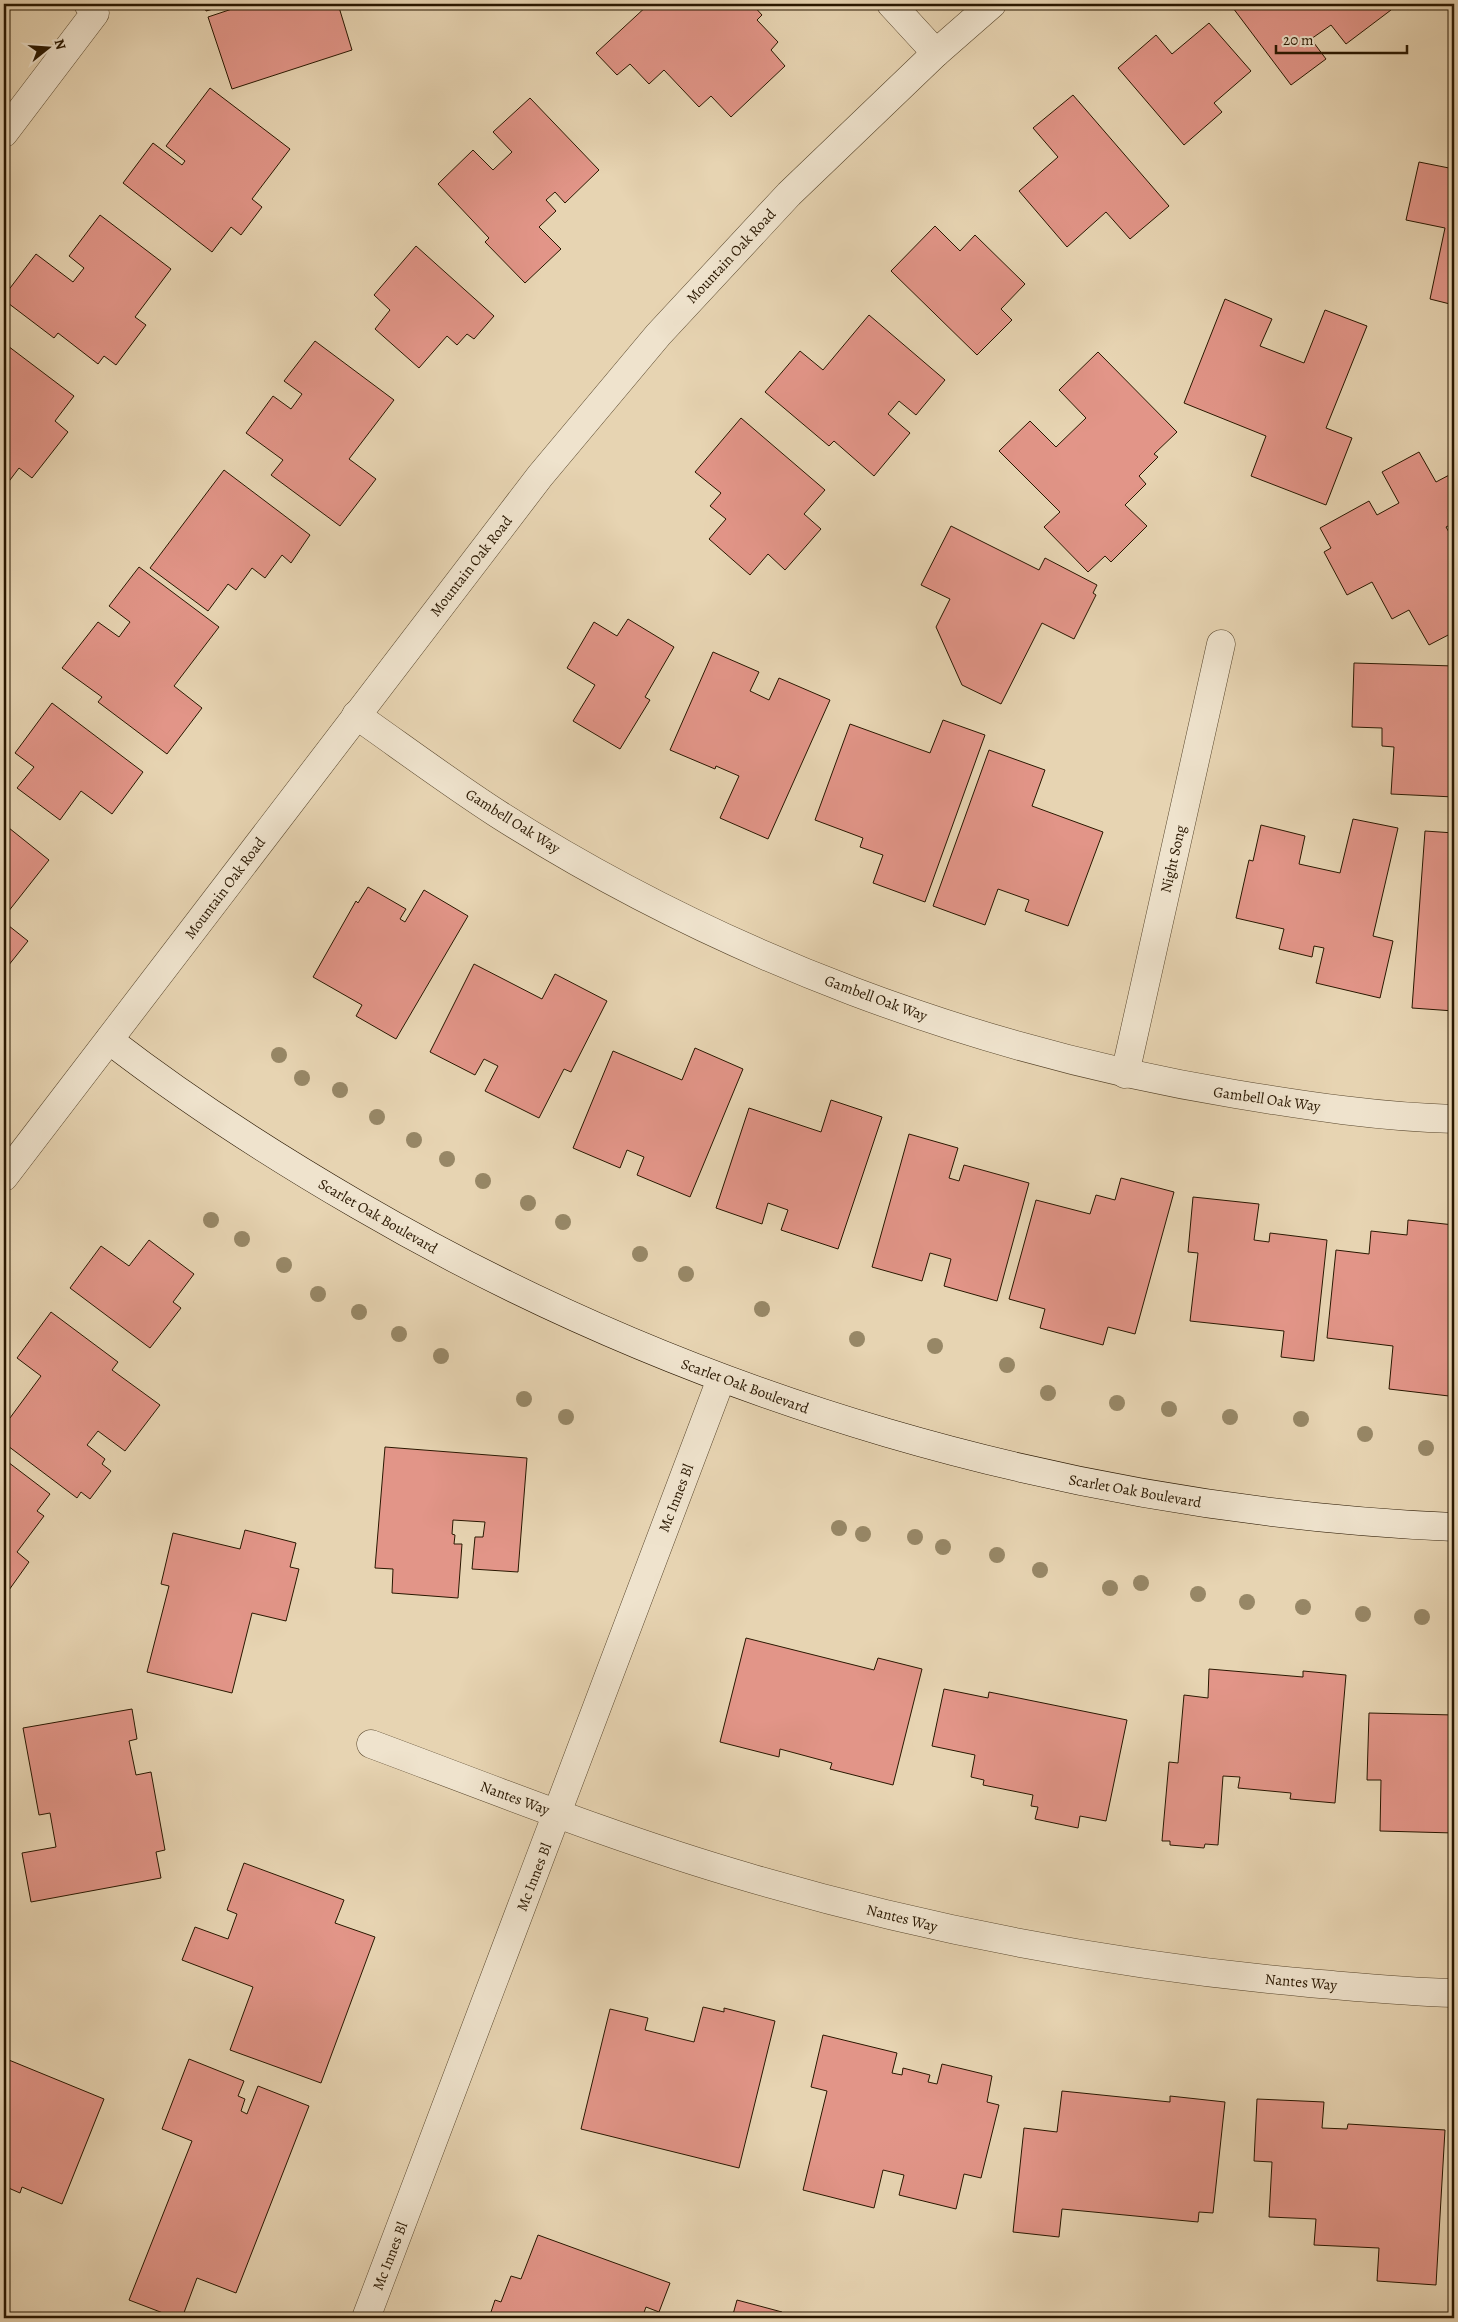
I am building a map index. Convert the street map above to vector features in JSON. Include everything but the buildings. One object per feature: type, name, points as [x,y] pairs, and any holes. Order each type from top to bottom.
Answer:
[{"type":"street","points":[[891,4],[936,53]]},
{"type":"street","name":"Mountain Oak Road","points":[[4,1177],[540,476],[658,335],[789,194],[936,53],[992,4]]},
{"type":"street","points":[[4,133],[92,8]]},
{"type":"street","name":"Night Song","points":[[1125,1074],[1221,644]]},
{"type":"street","name":"Gambell Oak Way","points":[[356,715],[498,814],[618,884],[742,946],[870,998],[1002,1042],[1158,1082],[1295,1104],[1454,1119]]},
{"type":"street","name":"Scarlet Oak Boulevard","points":[[109,1040],[142,1065],[280,1160],[425,1244],[574,1318],[721,1379],[799,1406],[919,1443],[1040,1474],[1205,1504],[1371,1523],[1454,1527]]},
{"type":"street","name":"Mc Innes Bl","points":[[366,2318],[721,1379]]},
{"type":"street","name":"Nantes Way","points":[[371,1744],[604,1831],[746,1877],[933,1926],[1070,1953],[1218,1975],[1407,1991],[1454,1993]]}]
